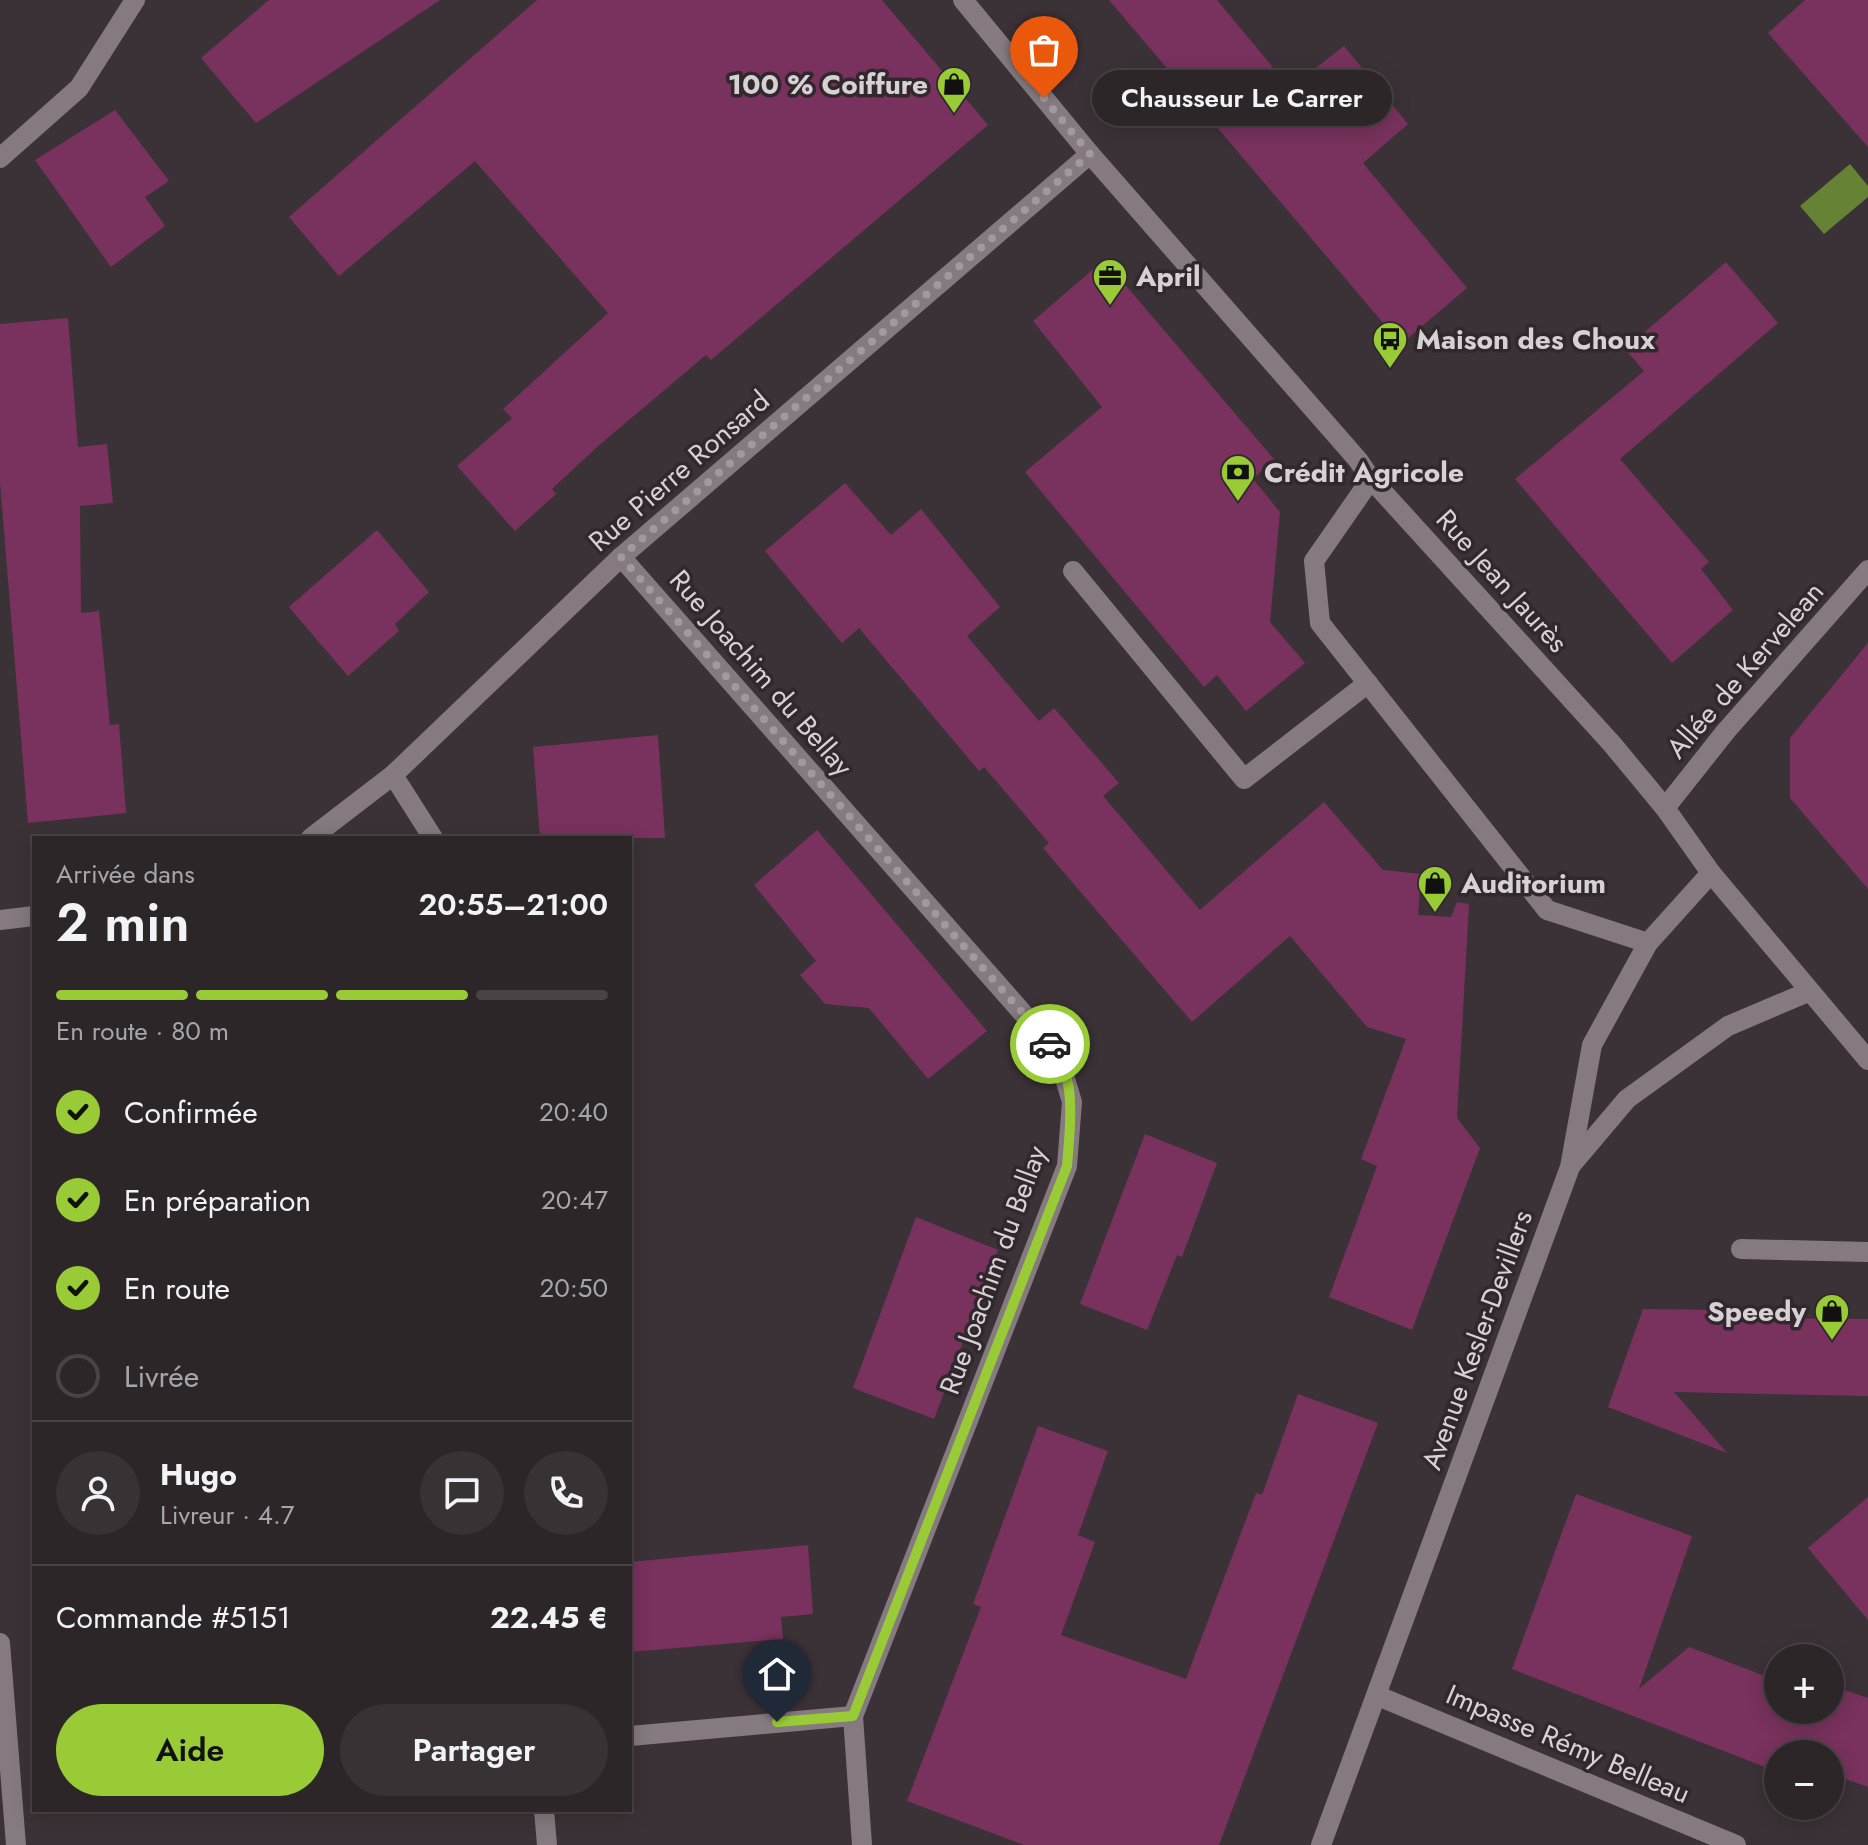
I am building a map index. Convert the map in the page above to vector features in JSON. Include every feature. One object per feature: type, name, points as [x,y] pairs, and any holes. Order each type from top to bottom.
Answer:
[{"type":"street","points":[[0,158],[79,88],[135,0]]},
{"type":"street","name":"Rue Jean Jaurès","points":[[963,0],[1090,154],[1348,448],[1371,479],[1612,744],[1665,808],[1711,873],[1868,1060]]},
{"type":"street","name":"Rue Pierre Ronsard","points":[[314,836],[393,775],[621,557],[1090,154]]},
{"type":"street","points":[[1371,479],[1314,561],[1320,623],[1547,910],[1648,943]]},
{"type":"street","name":"Rue Joachim du Bellay","points":[[621,557],[1057,1052],[1072,1102],[1067,1166],[853,1716],[862,1845]]},
{"type":"street","name":"Allée de Kervelean","points":[[1665,808],[1726,731],[1868,570]]},
{"type":"street","points":[[1073,571],[1244,779],[1368,683]]},
{"type":"street","points":[[393,775],[432,836]]},
{"type":"street","name":"Avenue Kesler-Devillers","points":[[1321,1845],[1570,1167],[1592,1045],[1648,943],[1711,873]]},
{"type":"street","points":[[0,920],[32,916]]},
{"type":"street","points":[[1570,1167],[1627,1099],[1728,1026],[1808,992]]},
{"type":"street","points":[[1741,1249],[1868,1252]]},
{"type":"street","points":[[0,1643],[16,1845]]},
{"type":"street","name":"Impasse Rémy Belleau","points":[[1378,1696],[1736,1845]]},
{"type":"street","points":[[632,1736],[853,1716]]},
{"type":"street","points":[[544,1812],[547,1845]]},
{"type":"shaded area","points":[[1850,164],[1868,186],[1868,197],[1824,234],[1800,206]]},
{"type":"building","points":[[269,0],[440,0],[256,123],[201,58]]},
{"type":"building","points":[[537,0],[882,0],[988,125],[711,360],[706,355],[597,447],[552,489],[556,494],[515,531],[457,466],[512,418],[503,409],[608,313],[475,161],[339,276],[289,217]]},
{"type":"building","points":[[1109,0],[1217,0],[1290,88],[1344,46],[1408,124],[1363,163],[1467,288],[1401,344]]},
{"type":"building","points":[[1805,0],[1868,0],[1868,147],[1768,33]]},
{"type":"building","points":[[115,110],[169,181],[145,197],[165,226],[111,267],[35,160]]},
{"type":"building","points":[[1104,260],[1274,459],[1253,479],[1280,512],[1270,622],[1305,663],[1246,711],[1217,675],[1204,687],[1025,472],[1102,407],[1033,321]]},
{"type":"building","points":[[1726,262],[1778,323],[1620,459],[1709,562],[1701,569],[1733,610],[1672,663],[1515,479],[1644,371],[1625,349]]},
{"type":"building","points":[[68,318],[78,447],[107,444],[113,503],[80,506],[81,613],[99,611],[110,725],[119,724],[126,813],[28,823],[0,482],[0,324]]},
{"type":"building","points":[[845,483],[891,535],[921,509],[1000,607],[967,636],[1039,721],[1054,708],[1119,783],[1103,796],[1200,910],[1324,802],[1383,870],[1421,874],[1418,915],[1451,917],[1457,902],[1469,904],[1457,1118],[1480,1148],[1412,1330],[1329,1297],[1377,1166],[1361,1159],[1406,1039],[1367,1027],[1290,936],[1192,1022],[1043,848],[1049,843],[984,767],[979,771],[859,628],[842,643],[765,551]]},
{"type":"building","points":[[377,530],[429,592],[395,624],[399,631],[348,676],[289,607]]},
{"type":"building","points":[[1868,643],[1868,889],[1790,798],[1790,738]]},
{"type":"building","points":[[658,735],[665,838],[540,836],[533,747]]},
{"type":"building","points":[[817,830],[987,1031],[928,1079],[869,1008],[825,1004],[800,975],[816,961],[754,885]]},
{"type":"building","points":[[1145,1134],[1217,1163],[1182,1257],[1177,1255],[1147,1330],[1080,1304]]},
{"type":"building","points":[[916,1217],[998,1250],[934,1419],[853,1388]]},
{"type":"building","points":[[1643,1309],[1724,1310],[1723,1318],[1868,1319],[1868,1396],[1674,1392],[1727,1453],[1608,1407]]},
{"type":"building","points":[[1298,1394],[1378,1423],[1219,1845],[1024,1845],[907,1801],[981,1607],[973,1604],[1038,1426],[1108,1451],[1078,1535],[1095,1542],[1061,1635],[1186,1679],[1256,1493],[1262,1495]]},
{"type":"building","points":[[1576,1494],[1692,1536],[1639,1689],[1689,1647],[1764,1676],[1764,1724],[1844,1724],[1844,1690],[1868,1698],[1868,1787],[1844,1778],[1844,1740],[1764,1740],[1764,1767],[1512,1669]]},
{"type":"building","points":[[1868,1497],[1868,1620],[1808,1548]]},
{"type":"building","points":[[808,1545],[813,1614],[781,1617],[783,1639],[632,1652],[632,1562]]},
{"type":"way so far","points":[[1044,98],[1090,154],[621,557],[1050,1044]]},
{"type":"place","name":"Chausseur Le Carrer","points":[[1044,98]]},
{"type":"place","name":"100 % Coiffure","points":[[954,115]]},
{"type":"place","name":"April","points":[[1110,307]]},
{"type":"place","name":"Maison des Choux","points":[[1390,370]]},
{"type":"place","name":"Crédit Agricole","points":[[1238,503]]},
{"type":"place","name":"Auditorium","points":[[1435,914]]},
{"type":"place","name":"Speedy","points":[[1832,1342]]},
{"type":"route","points":[[777,1722],[853,1716],[1067,1166],[1072,1102],[1057,1052],[1050,1044]]}]
